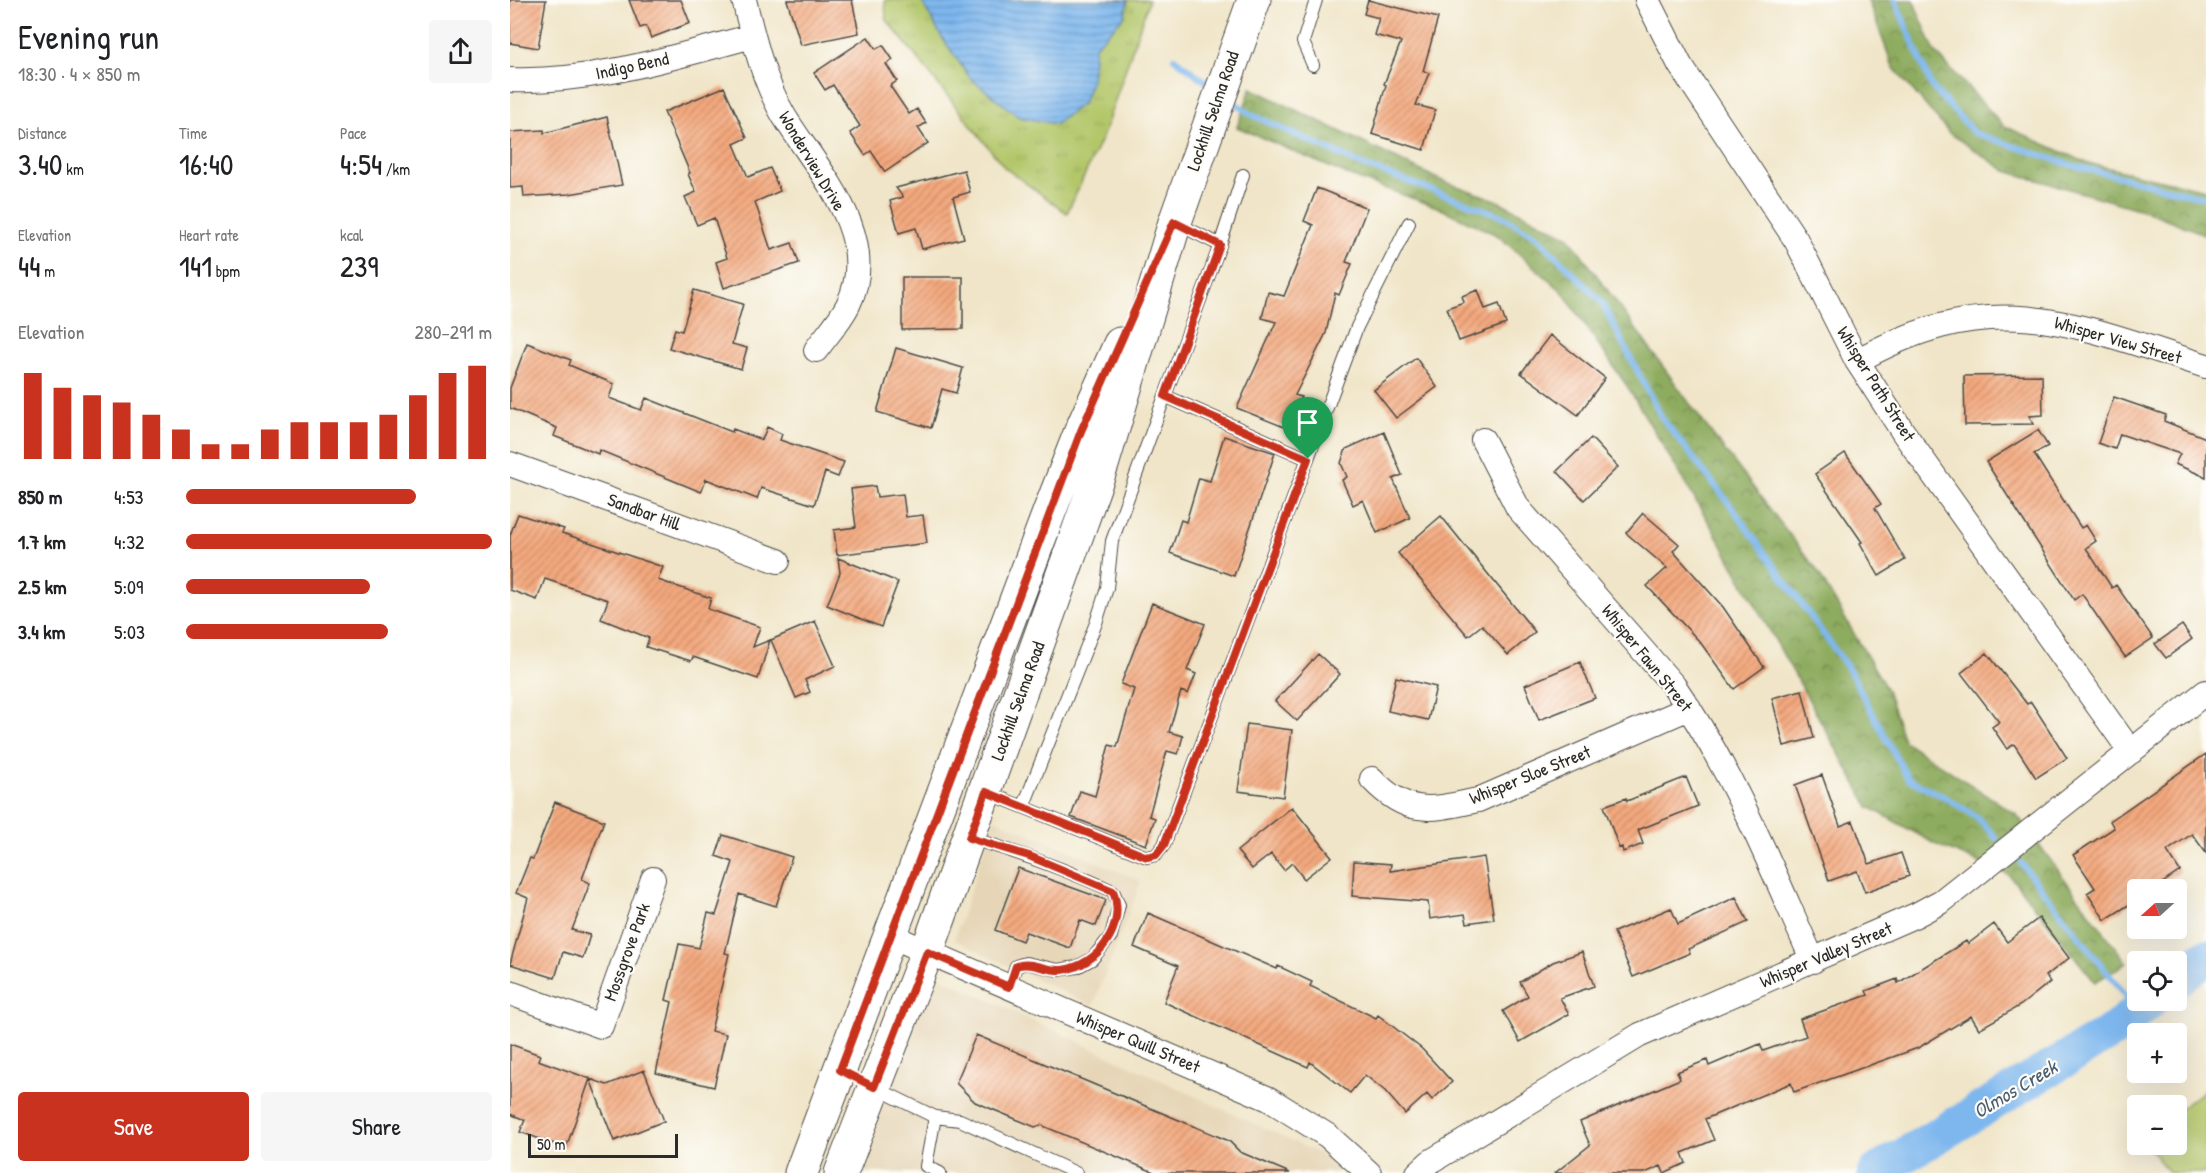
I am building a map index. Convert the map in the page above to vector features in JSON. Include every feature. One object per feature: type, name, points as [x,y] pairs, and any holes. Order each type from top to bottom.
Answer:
[{"type":"main road","name":"Lockhill Selma Road","points":[[841,1173],[989,785],[1102,465],[1174,222],[1240,33],[1254,0]]},
{"type":"main road","name":"Lockhill Selma Road","points":[[801,1173],[957,765],[1081,431],[1174,222]]},
{"type":"main road","points":[[840,1070],[874,1087]]},
{"type":"street","name":"Wonderview Drive","points":[[744,0],[766,81],[784,116],[832,187],[846,215],[856,249],[857,274],[848,305],[816,350]]},
{"type":"street","name":"Whisper Path Street","points":[[1647,0],[1680,65],[1796,240],[1857,361],[1904,432],[2131,752]]},
{"type":"street","name":"Indigo Bend","points":[[510,80],[573,78],[630,69],[753,36]]},
{"type":"street","name":"Whisper View Street","points":[[1857,361],[1888,343],[1934,326],[1984,317],[2010,316],[2074,325],[2206,366]]},
{"type":"street","name":"Whisper Fawn Street","points":[[1483,440],[1518,508],[1674,686],[1689,708],[1737,790],[1813,960]]},
{"type":"street","name":"Sandbar Hill","points":[[510,464],[778,561]]},
{"type":"street","name":"Whisper Valley Street","points":[[1418,1173],[1430,1162],[1640,1035],[1916,915],[1942,901],[2206,692]]},
{"type":"street","name":"Whisper Sloe Street","points":[[1372,779],[1390,799],[1415,807],[1444,807],[1478,800],[1689,708]]},
{"type":"street","points":[[957,765],[989,785]]},
{"type":"street","name":"Mossgrove Park","points":[[510,993],[600,1026],[653,879]]},
{"type":"street","name":"Whisper Quill Street","points":[[891,936],[1269,1099],[1328,1136],[1369,1173]]},
{"type":"lane","points":[[1313,65],[1303,42],[1316,0]]},
{"type":"lane","points":[[1024,805],[1096,623],[1107,588],[1112,541],[1220,245],[1243,175]]},
{"type":"lane","points":[[1174,222],[1220,245]]},
{"type":"lane","points":[[989,785],[1024,805],[1147,857],[1156,855],[1164,845],[1357,327],[1409,223]]},
{"type":"lane","points":[[1165,396],[1308,459]]},
{"type":"lane","points":[[969,838],[1029,856],[1085,878],[1113,891],[1119,905],[1110,936],[1092,959],[1077,968],[1058,970],[1026,963],[1016,966],[1009,987]]},
{"type":"lane","points":[[874,1087],[935,1117],[960,1120],[1076,1173]]},
{"type":"lane","points":[[935,1117],[926,1166],[940,1173]]},
{"type":"shaded area","points":[[994,819],[1141,881],[1093,1006],[954,940]]},
{"type":"shaded area","points":[[930,973],[1322,1155],[1340,1173],[852,1173]]},
{"type":"green space","points":[[885,0],[1149,0],[1104,133],[1067,213],[1005,168],[886,19]]},
{"type":"green space","points":[[1868,0],[1913,0],[1935,52],[2004,126],[2087,163],[2206,190],[2206,235],[2149,212],[2006,171],[1949,133],[1893,67]]},
{"type":"green space","points":[[1251,88],[1440,180],[1496,200],[1569,237],[1703,422],[1816,569],[1887,690],[1904,741],[2017,815],[2127,963],[2095,982],[2009,875],[1937,845],[1869,807],[1711,526],[1629,389],[1562,291],[1497,235],[1437,207],[1350,176],[1237,127]]},
{"type":"green space","points":[[2206,1089],[2206,1173],[2169,1173],[2155,1155],[2187,1155],[2187,1103]]},
{"type":"water","points":[[921,0],[1128,0],[1125,16],[1095,46],[1092,79],[1083,103],[1056,124],[1019,117],[970,78],[941,36]]},
{"type":"building","points":[[510,0],[546,0],[538,48],[510,43]]},
{"type":"building","points":[[629,0],[681,0],[690,23],[651,38],[646,26],[640,28]]},
{"type":"building","points":[[787,0],[852,0],[859,33],[801,45]]},
{"type":"building","points":[[1368,0],[1438,18],[1423,71],[1429,73],[1416,105],[1435,110],[1424,150],[1372,134],[1386,85],[1384,84],[1401,42],[1374,35],[1379,18],[1364,14]]},
{"type":"building","points":[[868,37],[876,49],[883,45],[893,60],[886,64],[897,81],[890,86],[909,114],[917,109],[926,123],[918,128],[928,143],[885,172],[871,151],[865,155],[850,133],[860,126],[833,85],[825,90],[814,73]]},
{"type":"building","points":[[724,87],[747,138],[734,144],[748,177],[770,168],[780,191],[755,202],[771,250],[792,243],[799,263],[724,288],[716,262],[727,258],[714,218],[697,225],[685,197],[696,192],[664,112]]},
{"type":"building","points":[[607,117],[622,185],[569,194],[524,197],[523,187],[510,188],[510,132],[544,130],[544,133]]},
{"type":"building","points":[[964,170],[970,192],[953,197],[964,238],[922,249],[916,228],[899,233],[890,201],[903,197],[896,188]]},
{"type":"building","points":[[1317,188],[1367,208],[1346,262],[1352,264],[1339,295],[1335,293],[1326,333],[1295,395],[1301,397],[1289,429],[1237,408],[1276,322],[1262,318],[1268,292],[1284,296],[1313,225],[1304,221]]},
{"type":"building","points":[[902,277],[963,277],[963,329],[902,330]]},
{"type":"building","points":[[694,290],[743,304],[732,344],[747,348],[741,369],[669,348],[675,329],[682,331]]},
{"type":"building","points":[[1478,290],[1485,309],[1499,304],[1506,324],[1459,341],[1447,308],[1464,302],[1462,296]]},
{"type":"building","points":[[1550,335],[1605,378],[1578,415],[1521,373]]},
{"type":"building","points":[[527,343],[571,360],[569,365],[614,384],[609,398],[641,410],[646,398],[732,432],[733,429],[762,440],[767,427],[782,434],[780,440],[844,462],[838,477],[825,472],[814,505],[761,488],[757,499],[706,479],[701,492],[599,450],[598,454],[554,436],[557,428],[510,408],[510,388]]},
{"type":"building","points":[[896,348],[963,368],[956,393],[942,389],[931,428],[877,412]]},
{"type":"building","points":[[1416,358],[1437,387],[1396,418],[1374,390]]},
{"type":"building","points":[[2042,375],[2043,415],[2029,416],[2034,424],[1965,425],[1964,376]]},
{"type":"building","points":[[2114,397],[2166,415],[2164,421],[2206,438],[2206,477],[2175,464],[2180,454],[2120,434],[2115,449],[2098,443]]},
{"type":"building","points":[[2038,430],[2048,446],[2034,454],[2081,528],[2086,525],[2096,541],[2086,548],[2112,588],[2116,585],[2153,638],[2125,657],[2082,594],[2074,600],[1986,462]]},
{"type":"building","points":[[1384,432],[1402,475],[1393,479],[1410,518],[1377,533],[1363,500],[1353,505],[1342,480],[1347,477],[1341,463],[1346,449]]},
{"type":"building","points":[[1224,436],[1275,453],[1234,576],[1170,553],[1181,520],[1186,522],[1199,478],[1210,481]]},
{"type":"building","points":[[1591,438],[1618,467],[1584,500],[1557,471]]},
{"type":"building","points":[[1845,453],[1881,504],[1875,508],[1905,560],[1879,576],[1860,543],[1862,542],[1815,474]]},
{"type":"building","points":[[875,486],[877,497],[903,494],[906,517],[923,515],[927,543],[837,555],[834,530],[856,527],[851,489]]},
{"type":"building","points":[[1643,513],[1679,544],[1673,551],[1723,607],[1764,667],[1734,689],[1700,642],[1647,586],[1667,568],[1626,533]]},
{"type":"building","points":[[518,514],[564,529],[562,533],[663,567],[658,580],[711,598],[708,609],[760,627],[753,647],[770,640],[758,679],[693,657],[691,661],[646,647],[649,638],[601,619],[608,600],[545,579],[537,600],[510,590],[510,535]]},
{"type":"building","points":[[1441,516],[1535,632],[1508,655],[1482,625],[1468,636],[1398,553]]},
{"type":"building","points":[[838,558],[898,582],[881,627],[827,605],[840,573]]},
{"type":"building","points":[[1152,603],[1205,624],[1187,670],[1196,674],[1188,694],[1181,691],[1169,732],[1183,736],[1178,754],[1167,751],[1149,816],[1155,818],[1146,845],[1071,817],[1080,791],[1095,796],[1109,745],[1117,747],[1134,689],[1121,684]]},
{"type":"building","points":[[815,621],[835,666],[805,680],[810,692],[796,698],[771,640]]},
{"type":"building","points":[[2182,625],[2192,639],[2166,658],[2155,644]]},
{"type":"building","points":[[1987,653],[2027,704],[2031,702],[2067,758],[2036,778],[2014,744],[2007,749],[1992,727],[1999,722],[1961,673]]},
{"type":"building","points":[[1318,654],[1340,674],[1297,721],[1275,701]]},
{"type":"building","points":[[1580,662],[1595,698],[1539,720],[1525,685]]},
{"type":"building","points":[[1396,677],[1436,687],[1428,720],[1388,711]]},
{"type":"building","points":[[1802,690],[1814,738],[1784,746],[1772,698]]},
{"type":"building","points":[[1247,724],[1292,730],[1283,797],[1238,791]]},
{"type":"building","points":[[2206,754],[2206,853],[2192,834],[2167,851],[2180,871],[2168,879],[2127,879],[2127,906],[2105,920],[2087,893],[2095,888],[2073,855],[2114,828],[2110,821]]},
{"type":"building","points":[[1822,775],[1840,826],[1853,821],[1869,864],[1901,853],[1909,876],[1865,892],[1857,871],[1829,881],[1795,785]]},
{"type":"building","points":[[1686,777],[1698,806],[1638,830],[1643,844],[1623,852],[1622,847],[1619,848],[1604,806],[1626,798],[1627,801]]},
{"type":"building","points":[[555,802],[604,821],[582,879],[590,883],[572,930],[590,935],[583,958],[563,952],[555,978],[510,964],[528,898],[516,893],[530,858],[533,859]]},
{"type":"building","points":[[1292,807],[1332,857],[1304,879],[1292,863],[1284,870],[1271,854],[1252,869],[1237,851]]},
{"type":"building","points":[[723,835],[792,857],[776,906],[739,894],[725,953],[729,954],[711,1031],[726,1034],[714,1087],[656,1073],[672,1002],[666,1000],[679,944],[699,948],[708,913],[716,915],[733,862],[716,856]]},
{"type":"building","points":[[1484,857],[1494,919],[1467,923],[1465,914],[1430,919],[1428,902],[1352,896],[1354,861],[1391,864],[1390,871]]},
{"type":"building","points":[[1018,868],[1106,900],[1096,926],[1080,920],[1070,948],[1026,932],[1022,941],[995,930]]},
{"type":"building","points":[[1736,897],[1748,922],[1688,949],[1690,953],[1633,977],[1614,932],[1671,908],[1678,924]]},
{"type":"building","points":[[1148,913],[1277,969],[1278,966],[1312,982],[1310,986],[1376,1018],[1378,1015],[1422,1049],[1452,1082],[1432,1100],[1427,1094],[1405,1114],[1385,1091],[1365,1075],[1350,1093],[1310,1062],[1308,1067],[1164,1002],[1178,966],[1134,947]]},
{"type":"building","points":[[2039,918],[2069,958],[2046,976],[2050,982],[2021,1005],[1979,1029],[1971,1016],[1918,1048],[1794,1092],[1791,1083],[1705,1119],[1714,1140],[1682,1153],[1686,1163],[1664,1173],[1661,1166],[1645,1173],[1555,1173],[1590,1145],[1580,1122],[1680,1079],[1677,1072],[1707,1060],[1709,1066],[1760,1044],[1763,1051],[1806,1036],[1800,1019],[1868,995],[1866,991],[1897,979],[1898,983],[1966,941],[1968,944],[1994,924],[2007,942]]},
{"type":"building","points":[[1582,952],[1594,986],[1560,998],[1569,1014],[1520,1042],[1503,1011],[1528,996],[1520,982],[1553,962]]},
{"type":"building","points":[[976,1035],[1229,1141],[1240,1152],[1290,1173],[1156,1173],[1041,1125],[1035,1127],[975,1102],[956,1083]]},
{"type":"building","points":[[510,1044],[540,1055],[538,1060],[607,1085],[644,1070],[664,1121],[614,1141],[590,1079],[566,1148],[520,1132],[525,1120],[510,1114]]},
{"type":"waterway","points":[[1895,0],[1932,87],[1974,133],[2071,165],[2206,198]]},
{"type":"waterway","points":[[1174,58],[1212,86]]},
{"type":"waterway","points":[[1230,99],[1250,114],[1365,166],[1500,215],[1536,236],[1601,301],[1662,418],[1731,506],[1848,668],[1908,779],[1943,796],[1977,817],[1996,838]]},
{"type":"waterway","points":[[2021,863],[2127,997]]},
{"type":"waterway","name":"Olmos Creek","points":[[2187,972],[2206,957]]},
{"type":"waterway","name":"Olmos Creek","points":[[1875,1173],[2116,1029],[2138,1011]]},
{"type":"route","points":[[1174,222],[1220,245],[1165,396],[1308,459],[1164,845],[1156,855],[1147,857],[1024,805],[986,792],[969,838],[1029,856],[1113,891],[1119,905],[1110,936],[1092,959],[1077,968],[1058,970],[1026,963],[1016,966],[1009,987],[927,952],[874,1087],[840,1070],[957,765],[1081,431],[1174,222]]}]
